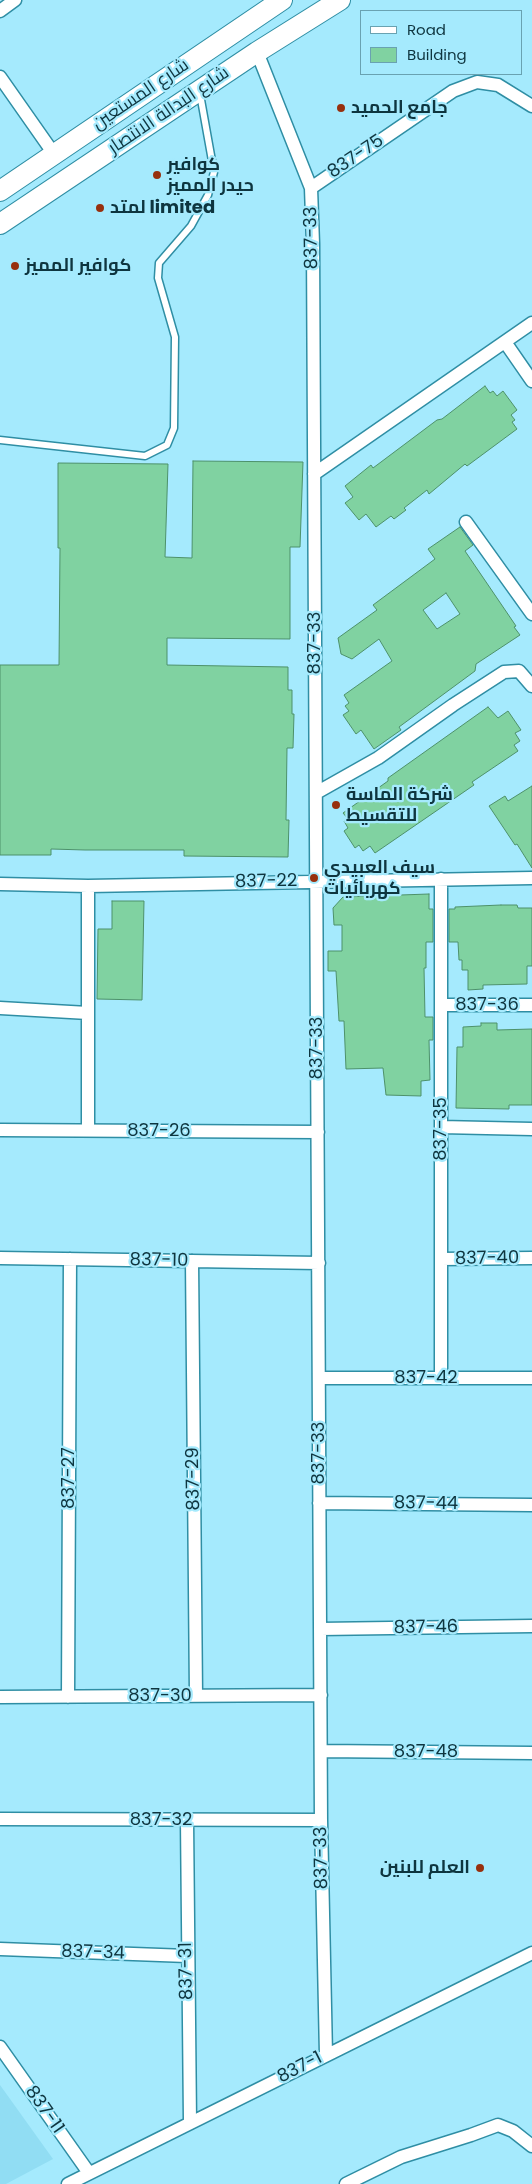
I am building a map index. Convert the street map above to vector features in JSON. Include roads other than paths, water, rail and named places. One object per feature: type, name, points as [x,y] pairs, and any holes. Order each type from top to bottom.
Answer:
[{"type":"main road","name":"شارع المستعين","points":[[0,191],[282,0]]},
{"type":"main road","name":"شارع البدالة الانتصار","points":[[0,224],[257,52],[340,0]]},
{"type":"street","points":[[0,11],[15,0]]},
{"type":"street","name":"837-33","points":[[257,52],[311,188],[313,244],[321,1820],[326,2055]]},
{"type":"street","points":[[0,77],[54,154]]},
{"type":"street","name":"837-75","points":[[311,188],[453,91],[476,82],[498,85],[532,106]]},
{"type":"street","points":[[314,474],[532,323]]},
{"type":"street","points":[[505,342],[532,381]]},
{"type":"street","points":[[466,522],[532,614]]},
{"type":"street","points":[[316,794],[378,758],[452,705],[504,672],[519,671],[528,673],[532,686]]},
{"type":"street","name":"837-22","points":[[0,884],[88,886],[532,878]]},
{"type":"street","name":"837-35","points":[[441,879],[441,1378]]},
{"type":"street","points":[[88,886],[88,1130]]},
{"type":"street","name":"837-36","points":[[441,1005],[532,1005]]},
{"type":"street","points":[[0,1008],[88,1012]]},
{"type":"street","points":[[441,1127],[532,1129]]},
{"type":"street","name":"837-26","points":[[0,1130],[318,1132]]},
{"type":"street","name":"837-10","points":[[0,1258],[319,1263]]},
{"type":"street","name":"837-40","points":[[441,1259],[532,1258]]},
{"type":"street","name":"837-27","points":[[68,1697],[70,1259]]},
{"type":"street","name":"837-29","points":[[192,1261],[196,1696]]},
{"type":"street","name":"837-42","points":[[319,1378],[532,1378]]},
{"type":"street","name":"837-44","points":[[320,1503],[532,1505]]},
{"type":"street","name":"837-46","points":[[320,1629],[532,1626]]},
{"type":"street","name":"837-30","points":[[0,1697],[321,1695]]},
{"type":"street","name":"837-48","points":[[321,1751],[532,1753]]},
{"type":"street","name":"837-32","points":[[0,1820],[321,1820]]},
{"type":"street","name":"837-31","points":[[187,1820],[190,2122]]},
{"type":"street","name":"837-34","points":[[0,1949],[187,1956]]},
{"type":"street","name":"837-1","points":[[68,2184],[532,1953]]},
{"type":"street","name":"837-11","points":[[0,2047],[89,2173]]},
{"type":"street","points":[[346,2184],[401,2157],[498,2125],[514,2130],[532,2146]]},
{"type":"lane","points":[[0,440],[145,456],[167,445],[174,428],[175,336],[158,278],[159,263],[191,226],[208,195],[214,172],[200,91]]},
{"type":"place","name":"جامع الحميد","points":[[341,108]]},
{"type":"place","name":"كوافير حيدر المميز","points":[[157,175]]},
{"type":"place","name":"لمتد limited","points":[[100,208]]},
{"type":"place","name":"كوافير المميز","points":[[15,266]]},
{"type":"place","name":"شركة الماسة للتقسيط","points":[[336,805]]},
{"type":"place","name":"سيف العبيدي كهربائيات","points":[[314,878]]},
{"type":"place","name":"العلم للبنين","points":[[480,1868]]}]
